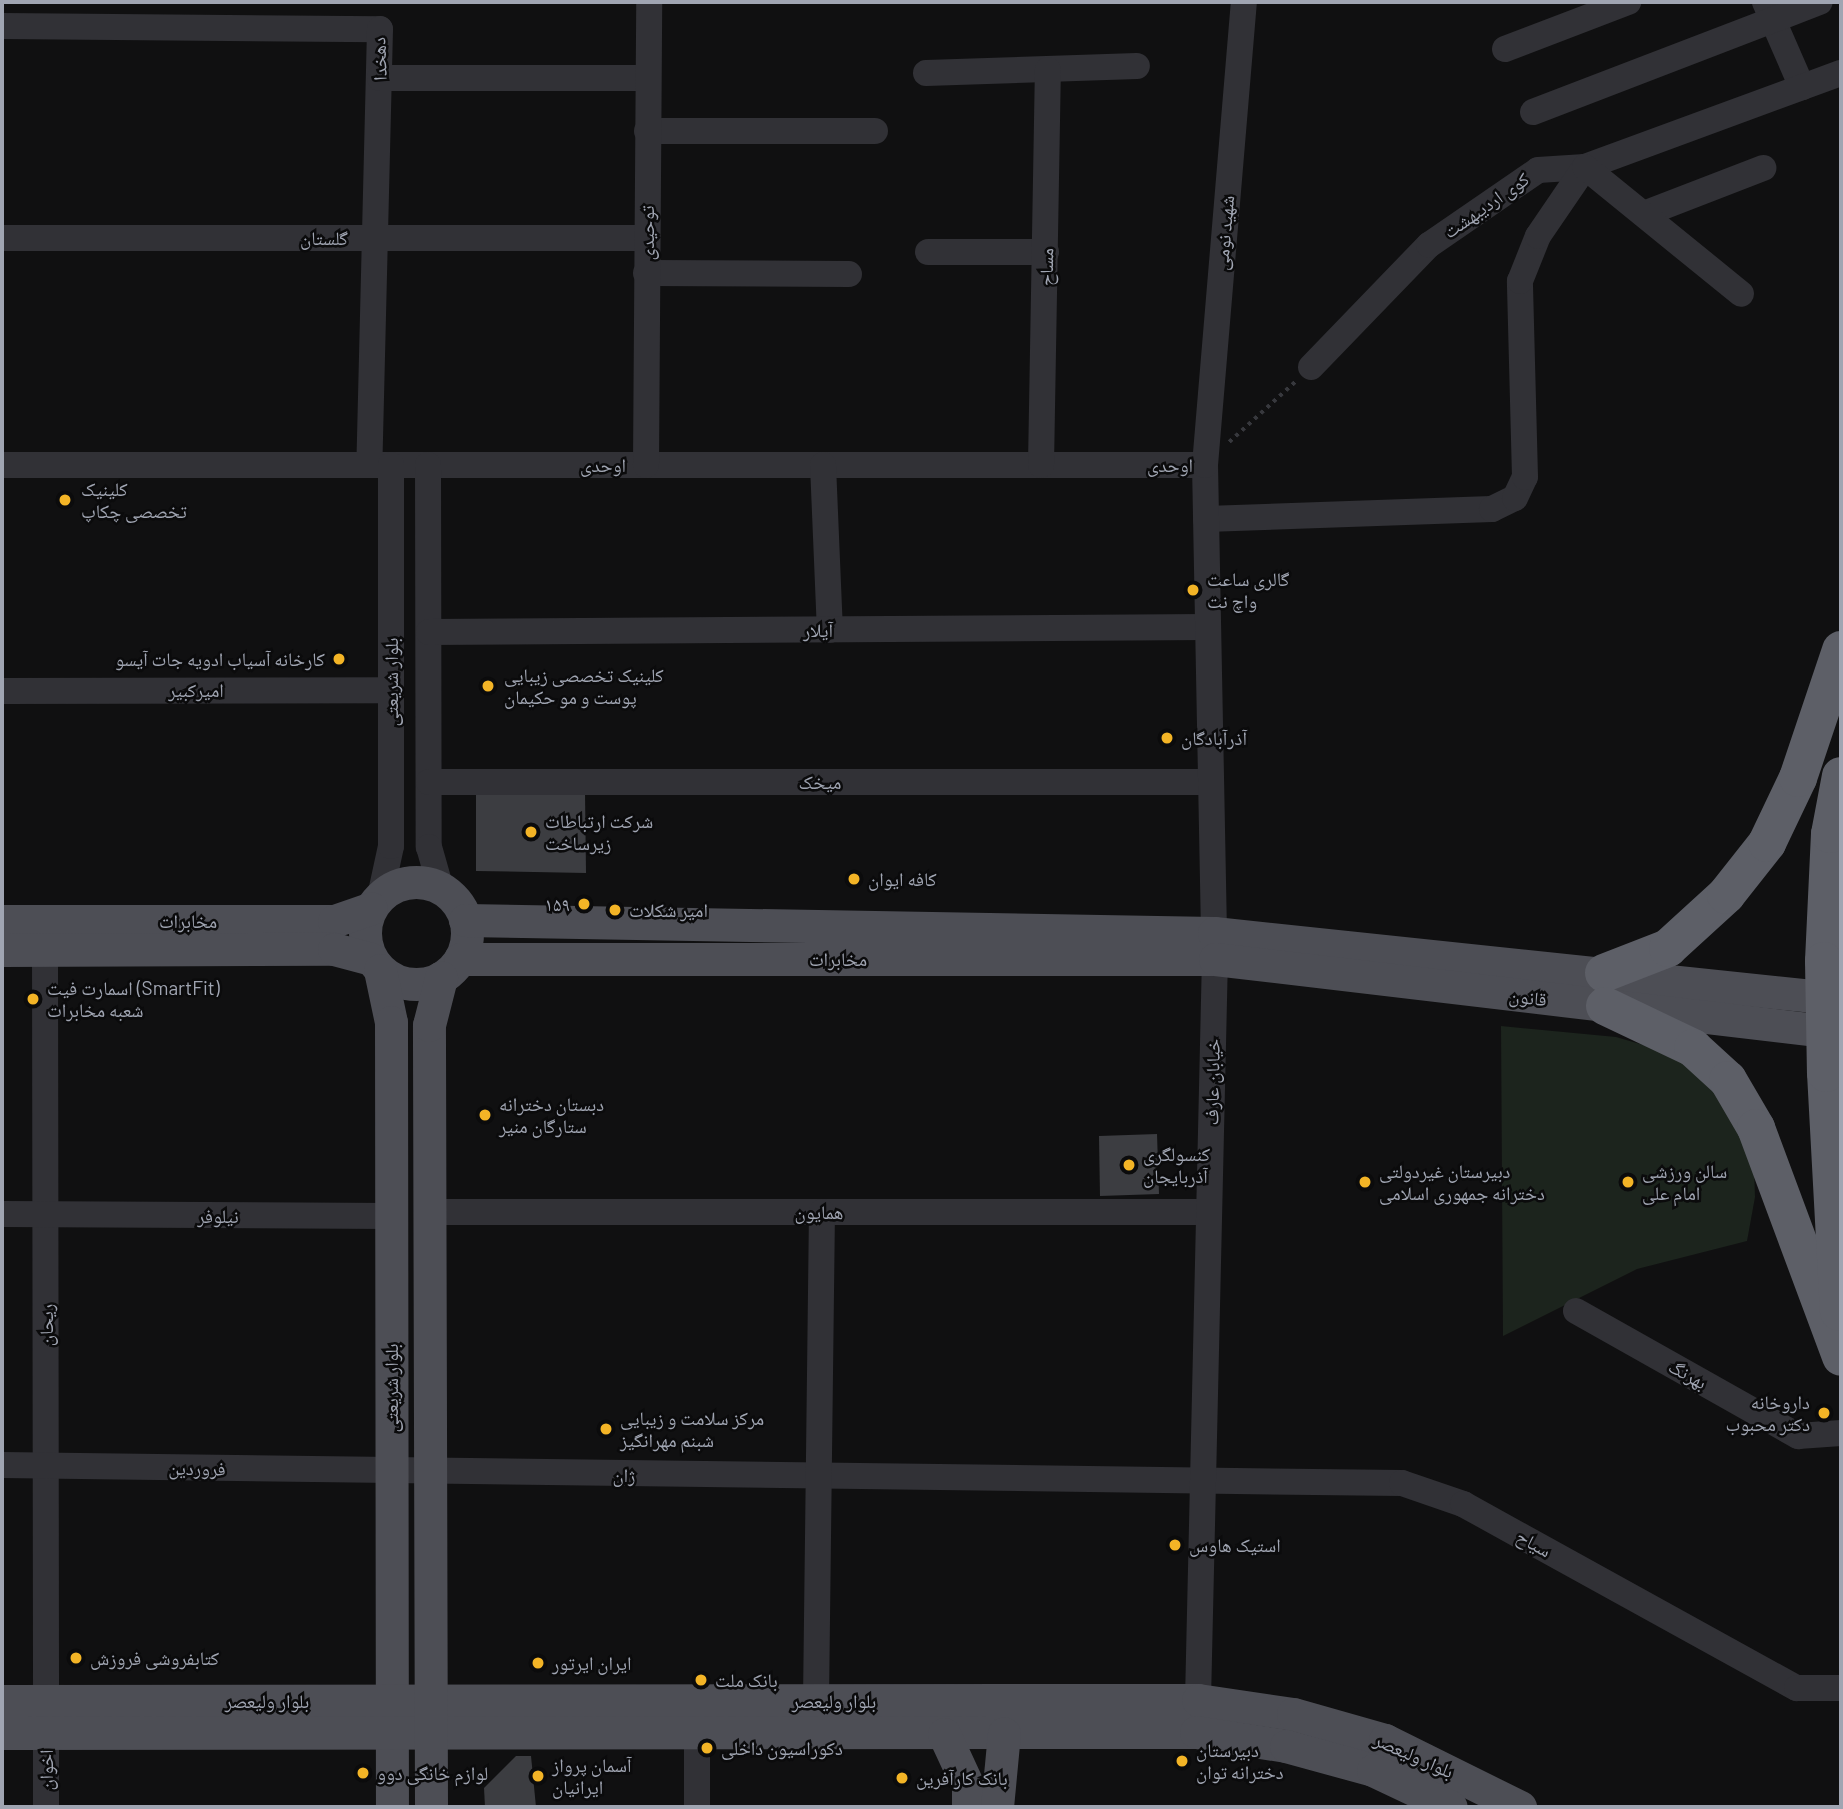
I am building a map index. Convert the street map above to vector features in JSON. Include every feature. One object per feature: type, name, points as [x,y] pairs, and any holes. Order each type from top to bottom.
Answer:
[{"type":"highway","points":[[1841,650],[1798,778],[1767,843],[1726,895],[1668,948],[1604,990],[1692,1048],[1728,1080],[1756,1128],[1841,1357]]},
{"type":"highway","points":[[1841,776],[1830,834],[1824,961],[1835,1287],[1841,1324]]},
{"type":"main road","points":[[416,882],[442,889],[466,920],[451,969],[402,983],[376,964],[365,933],[376,903],[416,882]]},
{"type":"main road","name":"مخابرات","points":[[2,921],[334,921],[376,903]]},
{"type":"main road","name":"مخابرات","points":[[466,920],[1215,946]]},
{"type":"main road","name":"قانون","points":[[1215,946],[1604,990],[1841,1033]]},
{"type":"main road","name":"مخابرات","points":[[451,969],[1215,946]]},
{"type":"main road","name":"مخابرات","points":[[2,950],[334,949],[376,964]]},
{"type":"main road","name":"بلوار شریعتى","points":[[376,964],[391,1022],[392,1807]]},
{"type":"main road","name":"بلوار شریعتى","points":[[431,1807],[429,1024],[451,969]]},
{"type":"main road","name":"قانون","points":[[1604,990],[1841,999]]},
{"type":"main road","name":"بلوار ولیعصر","points":[[429,1717],[697,1733],[816,1701],[1198,1700],[1293,1714],[1385,1740],[1520,1807]]},
{"type":"main road","name":"بلوار ولیعصر","points":[[2,1701],[46,1717],[754,1717],[944,1734],[1196,1732],[1286,1746],[1373,1770],[1451,1807]]},
{"type":"main road","name":"بلوار ولیعصر","points":[[2,1733],[46,1717]]},
{"type":"main road","points":[[997,1807],[1004,1733]]},
{"type":"main road","points":[[944,1734],[968,1786],[968,1807]]},
{"type":"street","name":"توحیدی","points":[[646,465],[649,2]]},
{"type":"street","name":"شهید نومی","points":[[1205,465],[1244,2]]},
{"type":"street","points":[[1505,49],[1628,2]]},
{"type":"street","points":[[1533,113],[1769,11],[1820,2]]},
{"type":"street","points":[[1769,11],[1802,87]]},
{"type":"street","name":"دهخدا","points":[[2,26],[380,29],[375,239],[380,465]]},
{"type":"street","points":[[926,73],[1137,66]]},
{"type":"street","name":"مساح","points":[[1041,465],[1048,70]]},
{"type":"street","name":"کوی اردیبهشت","points":[[1311,368],[1429,245],[1538,170],[1585,167],[1841,73]]},
{"type":"street","points":[[380,78],[648,78]]},
{"type":"street","points":[[647,131],[875,131]]},
{"type":"street","points":[[1206,519],[1492,509],[1515,498],[1525,477],[1520,281],[1538,236],[1585,167],[1741,294]]},
{"type":"street","points":[[1644,214],[1763,168]]},
{"type":"street","name":"گلستان","points":[[2,238],[646,238]]},
{"type":"street","points":[[928,252],[1046,252]]},
{"type":"street","points":[[646,273],[849,274]]},
{"type":"street","name":"اوحدی","points":[[2,465],[1205,465]]},
{"type":"street","name":"بلوار شریعتى","points":[[376,903],[391,846],[391,690],[380,465]]},
{"type":"street","name":"بلوار شریعتى","points":[[428,465],[429,847],[442,889]]},
{"type":"street","points":[[823,465],[830,630]]},
{"type":"street","name":"خیابان عارف","points":[[1198,1700],[1215,946],[1205,465]]},
{"type":"street","name":"آیلار","points":[[429,632],[1208,627]]},
{"type":"street","name":"امیرکبیر","points":[[2,691],[391,690]]},
{"type":"street","name":"میخک","points":[[429,782],[1211,782]]},
{"type":"street","name":"ریحان","points":[[45,949],[46,1717]]},
{"type":"street","name":"همایون","points":[[429,1212],[1209,1212]]},
{"type":"street","points":[[816,1701],[822,1212]]},
{"type":"street","name":"نیلوفر","points":[[2,1214],[391,1216]]},
{"type":"street","name":"بهرنگ","points":[[1576,1311],[1798,1436],[1841,1433]]},
{"type":"street","name":"فروردین","points":[[2,1465],[429,1472]]},
{"type":"street","name":"ژان","points":[[429,1472],[1203,1483]]},
{"type":"street","name":"سیاح","points":[[1203,1483],[1402,1483],[1463,1504],[1797,1688],[1841,1688]]},
{"type":"street","name":"اخوان","points":[[46,1717],[46,1807]]},
{"type":"street","points":[[697,1733],[697,1807]]},
{"type":"path","points":[[1205,465],[1311,368]]},
{"type":"shaded area","name":"سالن ورزشی امام علی","points":[[1501,1026],[1616,1037],[1671,1053],[1714,1084],[1754,1167],[1755,1197],[1747,1241],[1637,1269],[1503,1336]]},
{"type":"building","name":"شرکت ارتباطات زیرساخت","points":[[476,793],[585,793],[586,873],[476,871]]},
{"type":"building","name":"کنسولگری آذربایجان","points":[[1157,1134],[1159,1194],[1100,1196],[1099,1136]]},
{"type":"building","points":[[516,1756],[531,1756],[536,1807],[485,1807],[484,1788]]},
{"type":"place","name":"کلينيک تخصصی چکاپ","points":[[65,500]]},
{"type":"place","name":"گالری ساعت واچ نت","points":[[1193,590]]},
{"type":"place","name":"کارخانه آسیاب ادویه جات آیسو","points":[[339,659]]},
{"type":"place","name":"کلینیک تخصصی زیبایی پوست و مو حکیمان","points":[[488,686]]},
{"type":"place","name":"آذرآبادگان","points":[[1167,738]]},
{"type":"place","name":"شرکت ارتباطات زیرساخت","points":[[531,832]]},
{"type":"place","name":"کافه ایوان","points":[[854,879]]},
{"type":"place","name":"۱۵۹","points":[[584,904]]},
{"type":"place","name":"امیر شکلات","points":[[615,910]]},
{"type":"place","name":"اسمارت فیت (SmartFit) شعبه مخابرات","points":[[33,999]]},
{"type":"place","name":"دبستان دخترانه ستارگان منیر","points":[[485,1115]]},
{"type":"place","name":"کنسولگری آذربایجان","points":[[1129,1165]]},
{"type":"place","name":"دبیرستان غیردولتی دخترانه جمهوری اسلامی","points":[[1365,1182]]},
{"type":"place","name":"سالن ورزشی امام علی","points":[[1628,1182]]},
{"type":"place","name":"داروخانه دکتر محبوب","points":[[1824,1413]]},
{"type":"place","name":"مرکز سلامت و زیبایی شبنم مهرانگیز","points":[[606,1429]]},
{"type":"place","name":"استیک هاوس","points":[[1175,1545]]},
{"type":"place","name":"کتابفروشی فروزش","points":[[76,1658]]},
{"type":"place","name":"ایران ایرتور","points":[[538,1663]]},
{"type":"place","name":"بانک ملت","points":[[701,1680]]},
{"type":"place","name":"دکوراسیون داخلی","points":[[707,1748]]},
{"type":"place","name":"دبیرستان دخترانه توان","points":[[1182,1761]]},
{"type":"place","name":"لوازم خانگی دوو","points":[[363,1773]]},
{"type":"place","name":"آسمان پرواز ایرانیان","points":[[538,1776]]},
{"type":"place","name":"بانک کارآفرین","points":[[902,1778]]}]
